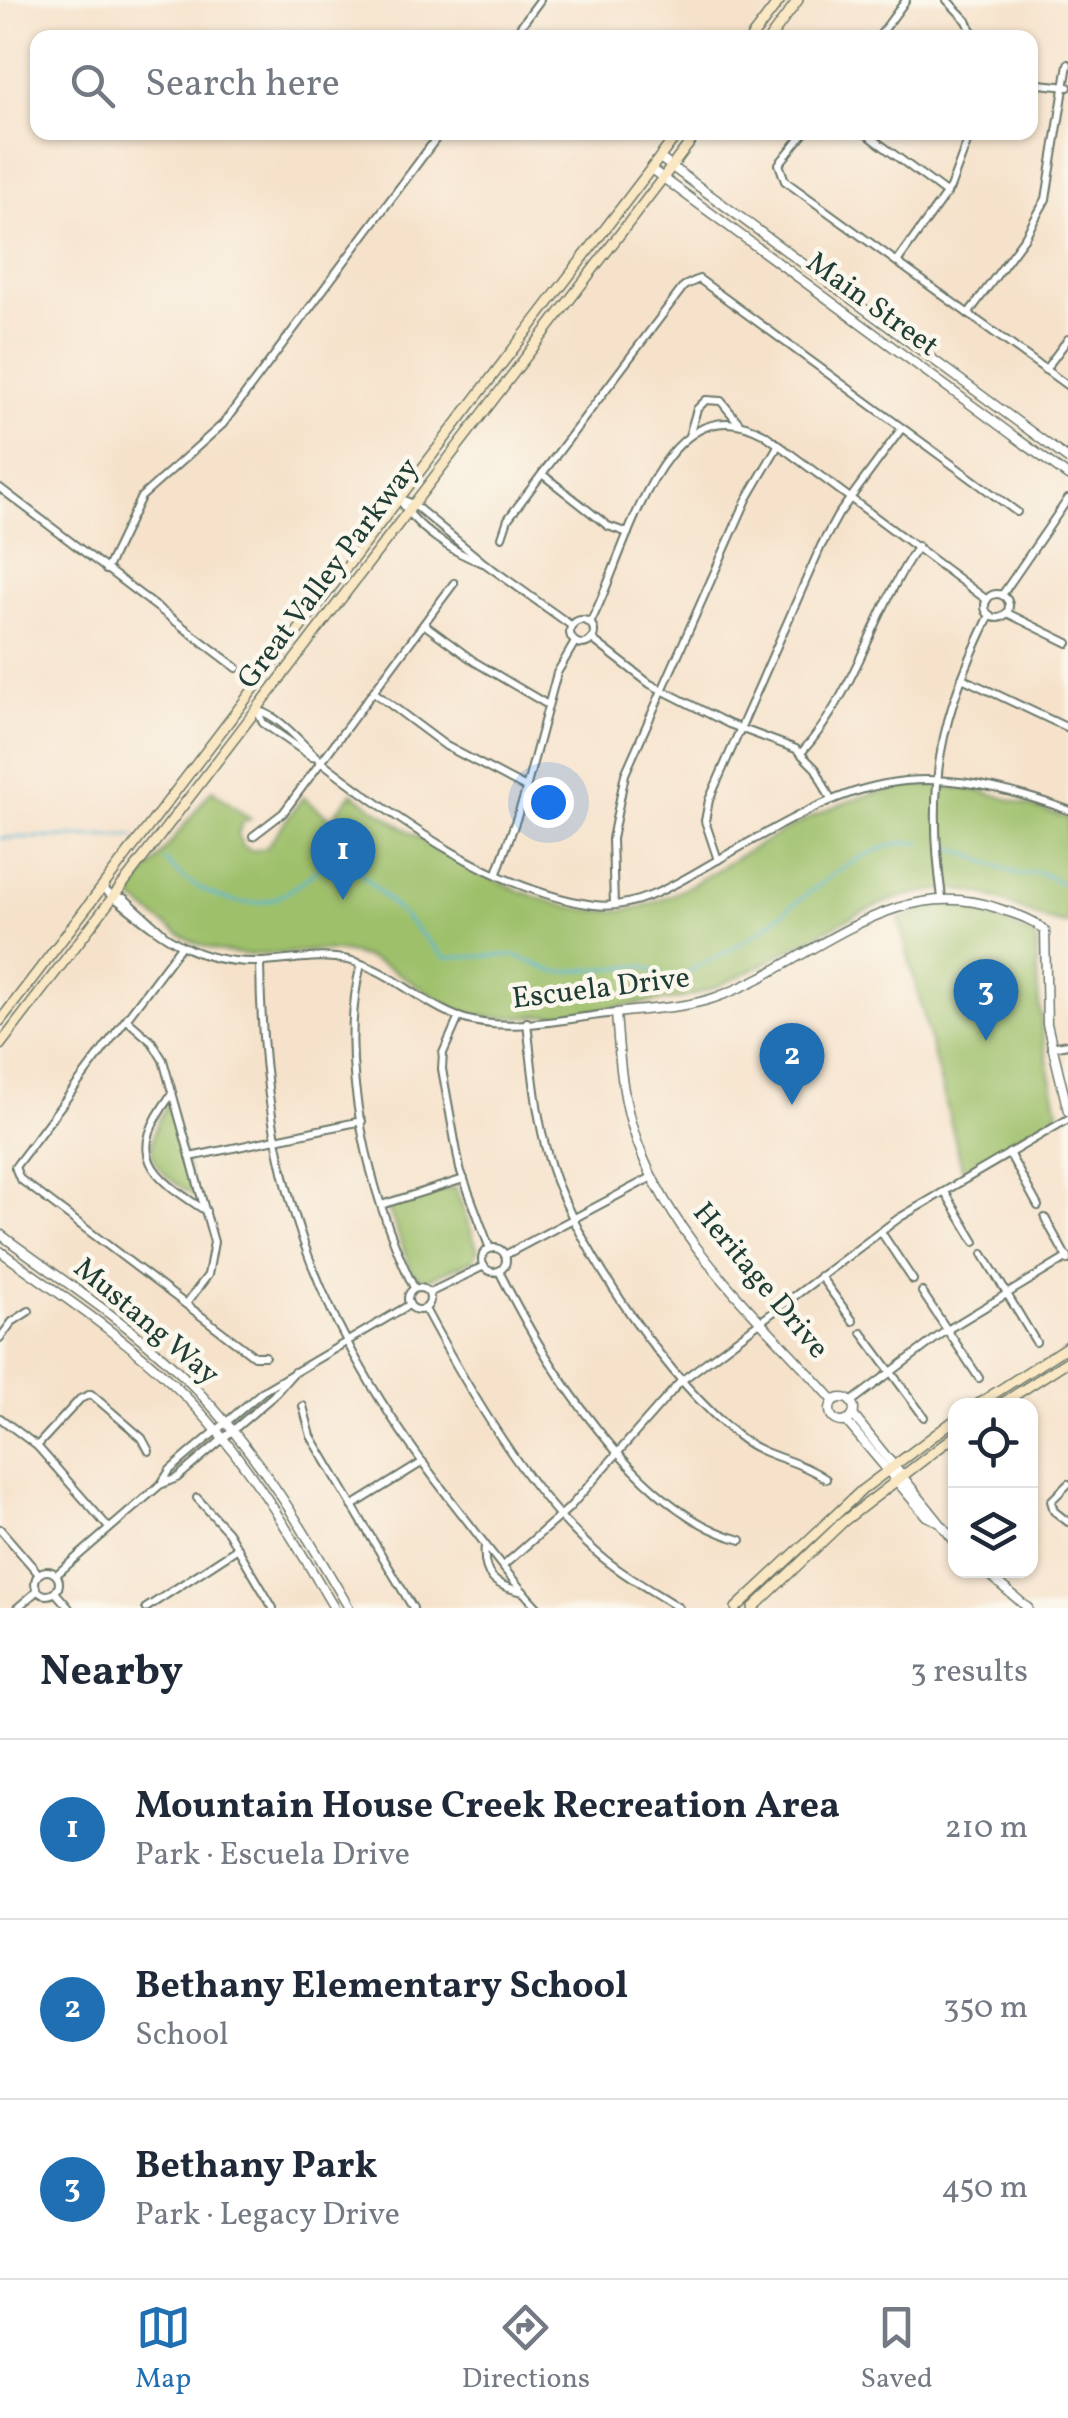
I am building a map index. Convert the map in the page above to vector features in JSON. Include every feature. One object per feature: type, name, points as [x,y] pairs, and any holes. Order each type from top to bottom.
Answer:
[{"type":"main road","points":[[757,30],[780,0]]},
{"type":"main road","points":[[776,30],[798,0]]},
{"type":"main road","name":"Great Valley Parkway","points":[[0,1021],[673,140]]},
{"type":"main road","name":"Great Valley Parkway","points":[[0,1045],[692,140]]},
{"type":"main road","points":[[256,690],[257,710]]},
{"type":"main road","points":[[987,1398],[1068,1346]]},
{"type":"main road","points":[[1010,1398],[1068,1361]]},
{"type":"main road","points":[[736,1608],[811,1534],[948,1425]]},
{"type":"main road","points":[[754,1608],[844,1521],[948,1441]]},
{"type":"street","points":[[518,30],[540,0]]},
{"type":"street","points":[[884,30],[906,0]]},
{"type":"street","points":[[947,0],[971,30]]},
{"type":"street","points":[[968,314],[1025,237],[1046,200],[1068,64]]},
{"type":"street","points":[[1038,84],[1066,87]]},
{"type":"street","points":[[106,570],[140,497],[223,424],[435,140]]},
{"type":"street","points":[[799,140],[780,164],[780,175],[1068,386]]},
{"type":"street","points":[[875,140],[947,194]]},
{"type":"street","points":[[898,262],[947,194],[968,140]]},
{"type":"street","name":"Main Street","points":[[660,158],[1068,459]]},
{"type":"street","name":"Main Street","points":[[651,169],[1068,476]]},
{"type":"street","points":[[502,536],[508,519],[684,286],[699,279],[1017,512]]},
{"type":"street","points":[[1045,370],[1068,339]]},
{"type":"street","points":[[689,436],[697,410],[706,400],[721,401],[740,424],[779,444],[852,496],[986,600],[990,615],[941,737],[935,778],[942,898]]},
{"type":"street","points":[[740,424],[713,424],[689,436],[666,459],[590,623],[592,639],[661,690],[801,752],[816,769],[830,798]]},
{"type":"street","points":[[718,860],[706,828],[706,812],[740,728],[822,546],[852,496],[902,428]]},
{"type":"street","points":[[614,905],[612,838],[621,792],[661,690],[747,499],[779,444]]},
{"type":"street","points":[[542,474],[608,526],[628,534]]},
{"type":"street","points":[[0,488],[236,668]]},
{"type":"street","points":[[399,498],[459,552],[484,563],[572,626],[576,642],[557,673],[526,788],[497,872]]},
{"type":"street","points":[[986,600],[1002,594],[1068,499]]},
{"type":"street","points":[[801,752],[834,714],[892,589],[918,546]]},
{"type":"street","points":[[253,836],[283,814],[454,583]]},
{"type":"street","points":[[990,615],[999,618],[1007,612],[1009,602],[1002,594]]},
{"type":"street","points":[[1007,612],[1068,644]]},
{"type":"street","points":[[572,626],[580,620],[590,623]]},
{"type":"street","points":[[424,625],[475,662],[548,705]]},
{"type":"street","points":[[576,642],[592,639]]},
{"type":"street","points":[[962,678],[1068,728]]},
{"type":"street","points":[[375,693],[446,746],[526,788]]},
{"type":"street","points":[[257,710],[262,723],[386,811],[497,872],[572,900],[614,905],[661,892],[830,798],[858,788],[935,778],[1000,787],[1068,810]]},
{"type":"street","name":"Escuela Drive","points":[[102,888],[136,919],[181,946],[215,959],[260,962],[320,957],[361,964],[396,977],[458,1017],[495,1024],[616,1013],[713,998],[883,914],[942,898],[968,898],[1041,926],[1046,936],[1050,1047]]},
{"type":"street","points":[[181,946],[18,1160],[17,1172],[254,1356],[265,1356]]},
{"type":"street","points":[[260,962],[261,1041],[274,1138],[311,1270],[344,1339],[423,1462],[538,1608]]},
{"type":"street","points":[[361,964],[350,1042],[362,1121],[381,1205],[414,1288],[429,1293],[484,1266],[499,1271],[553,1369],[618,1454],[694,1520],[741,1540]]},
{"type":"street","name":"Heritage Drive","points":[[616,1013],[622,1086],[632,1127],[652,1176],[689,1237],[760,1318],[834,1401],[851,1402]]},
{"type":"street","points":[[458,1017],[443,1052],[442,1069],[464,1179],[490,1249]]},
{"type":"street","points":[[128,1020],[158,1049],[206,1210],[214,1255],[203,1284],[186,1304]]},
{"type":"street","points":[[527,1022],[535,1101],[556,1180],[607,1274],[681,1381],[752,1446],[802,1463],[826,1479]]},
{"type":"street","points":[[1068,1044],[1050,1047],[1068,1111]]},
{"type":"street","points":[[172,1094],[148,1130],[147,1157],[163,1181],[206,1210]]},
{"type":"street","points":[[503,1566],[562,1515],[681,1381],[760,1318],[944,1191],[1068,1119]]},
{"type":"street","points":[[190,1156],[362,1121]]},
{"type":"street","points":[[1009,1153],[1038,1206]]},
{"type":"street","points":[[490,1249],[505,1254],[652,1176]]},
{"type":"street","points":[[381,1205],[464,1179]]},
{"type":"street","points":[[944,1191],[975,1242]]},
{"type":"street","points":[[850,1418],[851,1402],[890,1370],[946,1330],[1067,1258],[1045,1218]]},
{"type":"street","points":[[881,1232],[914,1280]]},
{"type":"street","name":"Mustang Way","points":[[0,1234],[153,1349],[230,1426],[292,1509],[350,1608]]},
{"type":"street","points":[[484,1266],[484,1254],[490,1249]]},
{"type":"street","name":"Mustang Way","points":[[0,1251],[147,1360],[216,1430],[269,1498],[334,1608]]},
{"type":"street","points":[[499,1271],[505,1266],[505,1254]]},
{"type":"street","points":[[983,1254],[1036,1342]]},
{"type":"street","points":[[820,1276],[853,1321]]},
{"type":"street","points":[[409,1304],[408,1297],[414,1288]]},
{"type":"street","points":[[922,1292],[979,1378]]},
{"type":"street","points":[[429,1293],[425,1309],[479,1408],[562,1515],[613,1566],[679,1608]]},
{"type":"street","points":[[160,1485],[177,1478],[294,1372],[409,1304],[425,1309]]},
{"type":"street","points":[[0,1338],[12,1322],[29,1312]]},
{"type":"street","points":[[862,1333],[924,1417]]},
{"type":"street","points":[[37,1446],[80,1399],[92,1394],[142,1438],[149,1450]]},
{"type":"street","name":"Heritage Drive","points":[[834,1401],[832,1417],[850,1418],[900,1477],[926,1516],[948,1534]]},
{"type":"street","points":[[303,1406],[311,1436],[414,1608]]},
{"type":"street","points":[[0,1418],[37,1446],[109,1528]]},
{"type":"street","points":[[69,1608],[55,1592],[56,1575],[160,1485],[170,1470],[216,1430],[230,1426]]},
{"type":"street","points":[[352,1506],[423,1462]]},
{"type":"street","points":[[1068,1484],[1051,1501],[1054,1512],[1068,1522]]},
{"type":"street","points":[[197,1498],[218,1517],[273,1608]]},
{"type":"street","points":[[0,1529],[38,1574],[37,1590],[17,1608]]},
{"type":"street","points":[[485,1543],[483,1562],[490,1579],[524,1592]]},
{"type":"street","points":[[146,1608],[238,1548]]},
{"type":"street","points":[[38,1574],[46,1570],[56,1575]]},
{"type":"street","points":[[992,1578],[1028,1608]]},
{"type":"street","points":[[37,1590],[44,1594],[55,1592]]},
{"type":"green space","points":[[919,785],[979,790],[1068,818],[1068,924],[973,892],[924,892],[854,916],[717,987],[683,998],[543,1016],[489,1017],[454,1008],[383,965],[348,953],[249,955],[210,948],[178,933],[129,896],[212,790],[250,819],[242,823],[238,834],[242,846],[252,851],[266,848],[303,797],[331,819],[352,793],[487,876],[564,905],[601,911],[650,904],[831,808],[895,788]]},
{"type":"green space","points":[[958,904],[1037,937],[1042,1024],[1058,1110],[1055,1116],[963,1171],[899,919],[934,906]]},
{"type":"green space","points":[[169,1102],[195,1196],[167,1176],[153,1156],[154,1132]]},
{"type":"green space","points":[[455,1187],[478,1250],[473,1260],[423,1281],[412,1271],[389,1211],[394,1205]]},
{"type":"waterway","points":[[0,838],[135,836]]},
{"type":"waterway","points":[[165,860],[186,880],[213,895],[257,903],[289,891],[338,850],[445,958],[514,955],[555,972],[642,966],[676,980],[743,942],[851,863],[899,844],[922,843]]},
{"type":"waterway","points":[[950,847],[1019,875],[1038,872],[1068,886]]},
{"type":"place","name":"Mountain House Creek Recreation Area","points":[[343,900]]},
{"type":"place","name":"Bethany Park","points":[[986,1041]]},
{"type":"place","name":"Bethany Elementary School","points":[[792,1105]]}]
